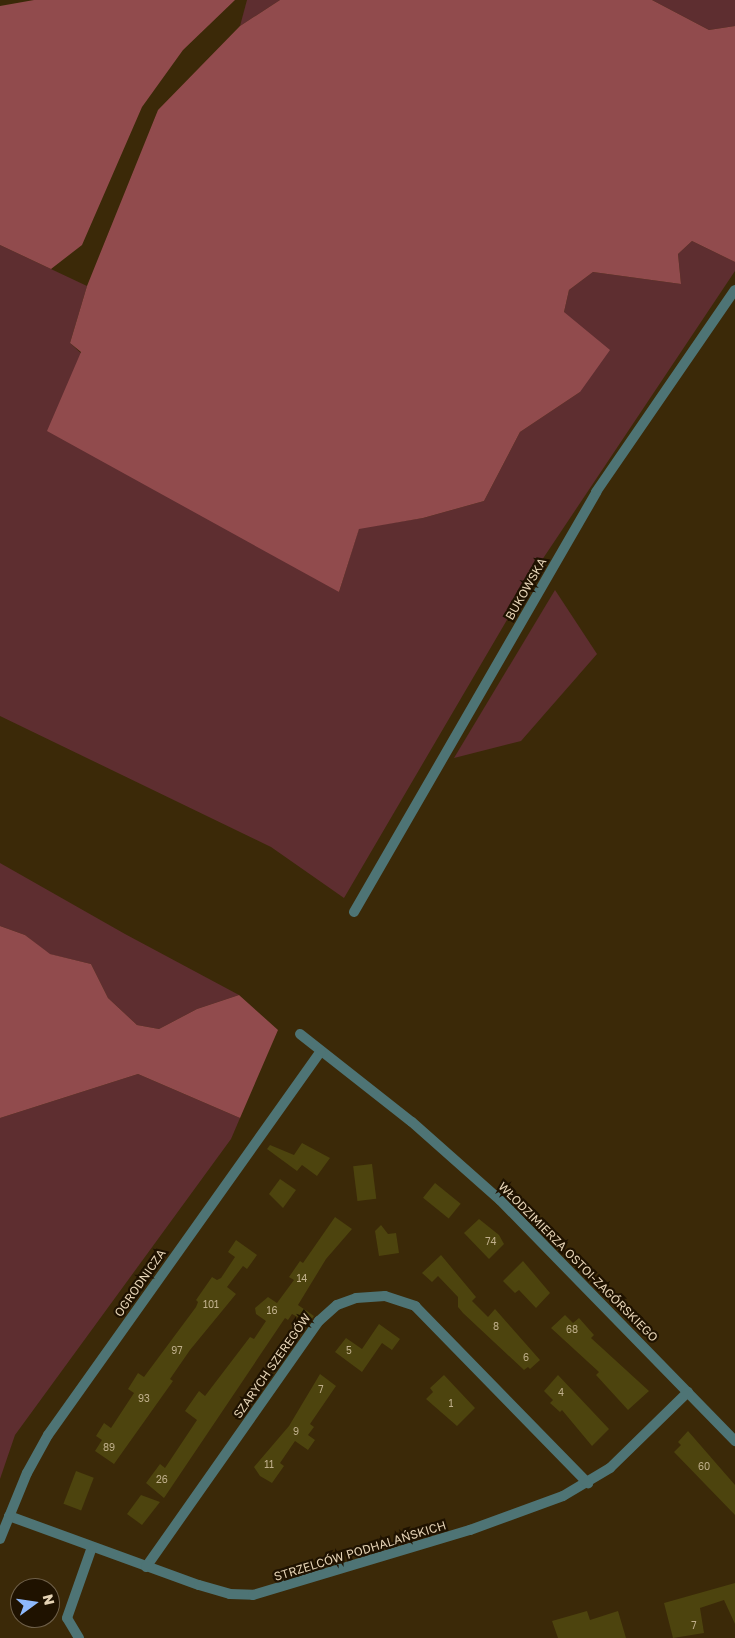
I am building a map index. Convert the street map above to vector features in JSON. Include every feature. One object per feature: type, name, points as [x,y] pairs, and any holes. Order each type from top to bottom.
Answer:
[{"type":"street","name":"BUKOWSKA","points":[[354,912],[596,492],[735,290]]},
{"type":"street","name":"WŁODZIMIERZA OSTOI-ZAGÓRSKIEGO","points":[[300,1034],[320,1052],[412,1122],[500,1200],[735,1441]]},
{"type":"street","name":"OGRODNICZA","points":[[0,1539],[36,1454],[52,1429],[320,1052]]},
{"type":"street","name":"SZARYCH SZEREGÓW","points":[[146,1567],[319,1320],[337,1305],[356,1298],[386,1296],[416,1306],[588,1483]]},
{"type":"street","name":"STRZELCÓW PODHALAŃSKICH","points":[[9,1516],[146,1567],[216,1590],[253,1595],[470,1530],[550,1502],[588,1483],[626,1453],[688,1392]]},
{"type":"street","points":[[79,1638],[67,1618],[92,1547]]},
{"type":"shaded area","points":[[34,0],[235,0],[183,50],[142,107],[82,245],[51,269],[0,245],[0,6]]},
{"type":"shaded area","points":[[247,0],[280,0],[240,26]]},
{"type":"shaded area","points":[[280,0],[652,0],[709,30],[735,26],[735,262],[692,241],[678,254],[681,284],[593,272],[569,290],[564,312],[610,350],[580,392],[520,432],[484,501],[423,518],[359,529],[339,592],[47,431],[81,352],[70,343],[87,286],[158,110],[240,26]]},
{"type":"shaded area","points":[[652,0],[735,0],[735,26],[709,30]]},
{"type":"shaded area","points":[[692,241],[735,262],[735,271],[542,560],[344,898],[271,847],[0,716],[0,245],[87,286],[70,343],[339,592],[359,528],[423,518],[484,501],[520,432],[580,392],[564,312],[569,290],[593,272],[681,284],[678,254]]},
{"type":"shaded area","points":[[555,590],[597,654],[521,741],[454,758]]},
{"type":"shaded area","points":[[0,863],[125,934],[239,995],[197,1009],[159,1029],[137,1025],[108,998],[91,964],[49,954],[25,935],[0,926]]},
{"type":"shaded area","points":[[0,926],[25,935],[50,954],[91,964],[108,998],[137,1025],[159,1029],[197,1009],[239,995],[278,1030],[240,1118],[138,1074],[0,1118]]},
{"type":"shaded area","points":[[138,1074],[240,1118],[231,1139],[15,1435],[0,1479],[0,1118]]},
{"type":"building","points":[[302,1143],[330,1158],[317,1176],[302,1165],[297,1171],[267,1149],[270,1145],[294,1155]]},
{"type":"building","points":[[372,1164],[376,1199],[357,1201],[353,1166]]},
{"type":"building","points":[[280,1179],[296,1190],[283,1208],[269,1194]]},
{"type":"building","points":[[435,1183],[461,1204],[449,1219],[423,1198]]},
{"type":"building","points":[[335,1217],[352,1229],[326,1259],[298,1305],[314,1316],[309,1323],[292,1314],[288,1320],[285,1318],[164,1498],[146,1483],[160,1464],[165,1468],[197,1420],[185,1411],[199,1391],[205,1396],[250,1337],[254,1339],[266,1321],[256,1314],[255,1308],[268,1297],[277,1303],[294,1280],[289,1277],[300,1261],[303,1263]]},
{"type":"building","points":[[479,1219],[499,1235],[504,1244],[489,1259],[464,1233]]},
{"type":"building","points":[[381,1225],[388,1234],[396,1233],[399,1253],[379,1256],[375,1231]]},
{"type":"building","points":[[236,1240],[257,1255],[247,1269],[243,1266],[227,1287],[236,1294],[190,1350],[170,1379],[173,1381],[114,1464],[95,1451],[102,1440],[96,1436],[104,1423],[111,1428],[134,1393],[128,1389],[138,1373],[144,1377],[196,1307],[198,1302],[196,1300],[212,1277],[217,1280],[221,1278],[235,1257],[228,1252]]},
{"type":"building","points":[[441,1255],[476,1297],[472,1301],[488,1317],[495,1309],[540,1360],[530,1369],[528,1367],[524,1370],[463,1313],[458,1307],[458,1297],[438,1276],[432,1282],[422,1273]]},
{"type":"building","points":[[523,1261],[550,1293],[536,1308],[519,1290],[515,1293],[503,1281]]},
{"type":"building","points":[[565,1315],[573,1323],[579,1318],[594,1335],[591,1338],[649,1391],[628,1410],[596,1375],[599,1372],[551,1328]]},
{"type":"building","points":[[379,1324],[400,1339],[392,1350],[382,1343],[362,1372],[335,1352],[346,1338],[362,1349]]},
{"type":"building","points":[[320,1374],[336,1386],[310,1424],[314,1427],[308,1435],[315,1440],[308,1450],[295,1441],[280,1463],[284,1466],[272,1483],[260,1476],[254,1467],[289,1426]]},
{"type":"building","points":[[444,1375],[475,1408],[457,1426],[426,1399],[433,1392],[430,1388]]},
{"type":"building","points":[[558,1375],[609,1429],[592,1446],[562,1410],[560,1412],[550,1403],[553,1400],[544,1391]]},
{"type":"building","points":[[688,1431],[735,1485],[735,1515],[674,1452],[681,1445],[678,1442]]},
{"type":"building","points":[[76,1471],[94,1478],[81,1510],[63,1504]]},
{"type":"building","points":[[141,1495],[160,1502],[142,1525],[127,1514]]},
{"type":"building","points":[[735,1583],[735,1624],[724,1600],[700,1608],[704,1633],[673,1638],[664,1603]]},
{"type":"building","points":[[587,1611],[590,1620],[618,1611],[626,1638],[558,1638],[552,1621]]}]
